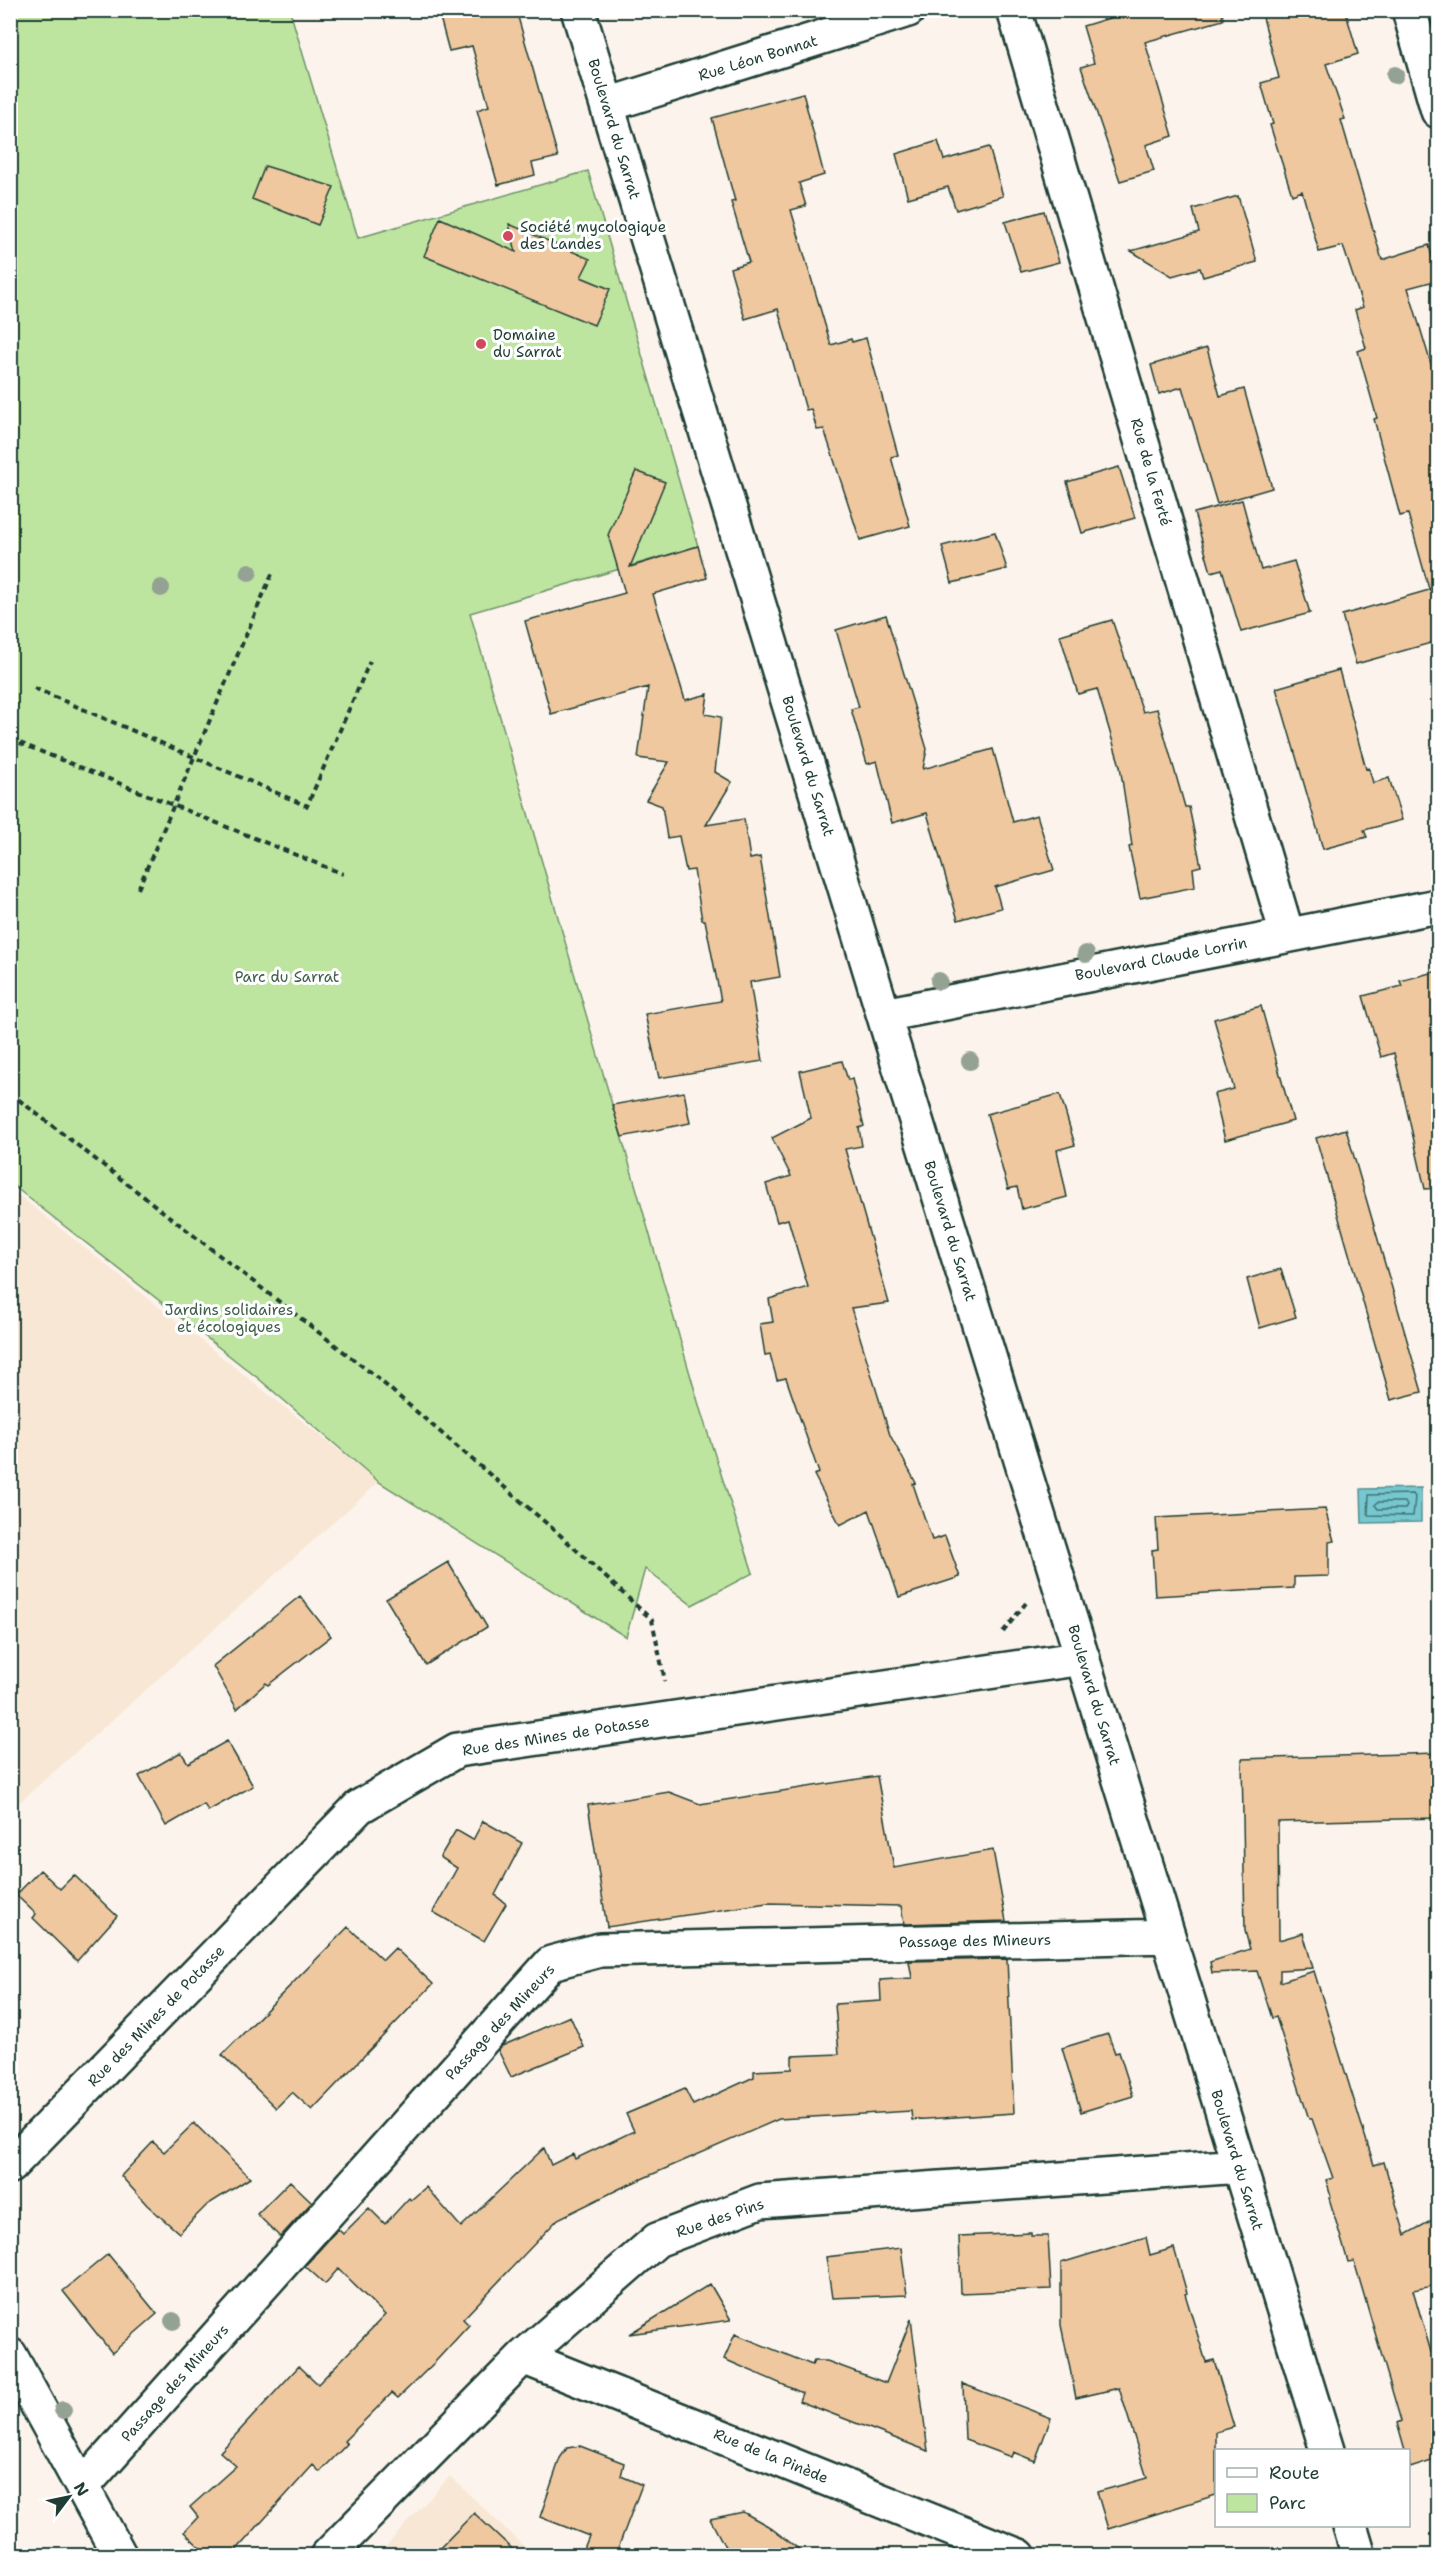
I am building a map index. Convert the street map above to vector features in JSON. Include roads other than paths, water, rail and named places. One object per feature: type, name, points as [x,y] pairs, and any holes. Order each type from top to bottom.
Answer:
[{"type":"street","name":"Boulevard du Sarrat","points":[[578,10],[884,1015],[1326,2449]]},
{"type":"street","name":"Rue Léon Bonnat","points":[[607,105],[909,10]]},
{"type":"street","name":"Rue de la Ferté","points":[[1014,10],[1287,934]]},
{"type":"street","points":[[1409,10],[1438,111]]},
{"type":"street","name":"Boulevard Claude Lorrin","points":[[884,1015],[1438,906]]},
{"type":"street","name":"Rue des Mines de Potasse","points":[[10,2166],[358,1807],[457,1750],[1083,1658]]},
{"type":"street","name":"Passage des Mineurs","points":[[82,2487],[551,1963],[600,1950],[1168,1936]]},
{"type":"street","name":"Rue des Pins","points":[[327,2556],[523,2357],[657,2240],[760,2201],[1240,2166]]},
{"type":"street","points":[[10,2355],[120,2556]]},
{"type":"street","name":"Rue de la Pinède","points":[[523,2357],[1019,2556]]},
{"type":"street","points":[[1350,2527],[1359,2556]]},
{"type":"water","points":[[1421,1488],[1421,1522],[1362,1523],[1361,1489]]},
{"type":"place","name":"Société mycologique des Landes","points":[[508,236]]},
{"type":"place","name":"Domaine du Sarrat","points":[[481,344]]},
{"type":"park label","name":"Parc du Sarrat","points":[[287,977]]},
{"type":"park label","name":"Jardins solidaires et écologiques","points":[[229,1318]]}]
